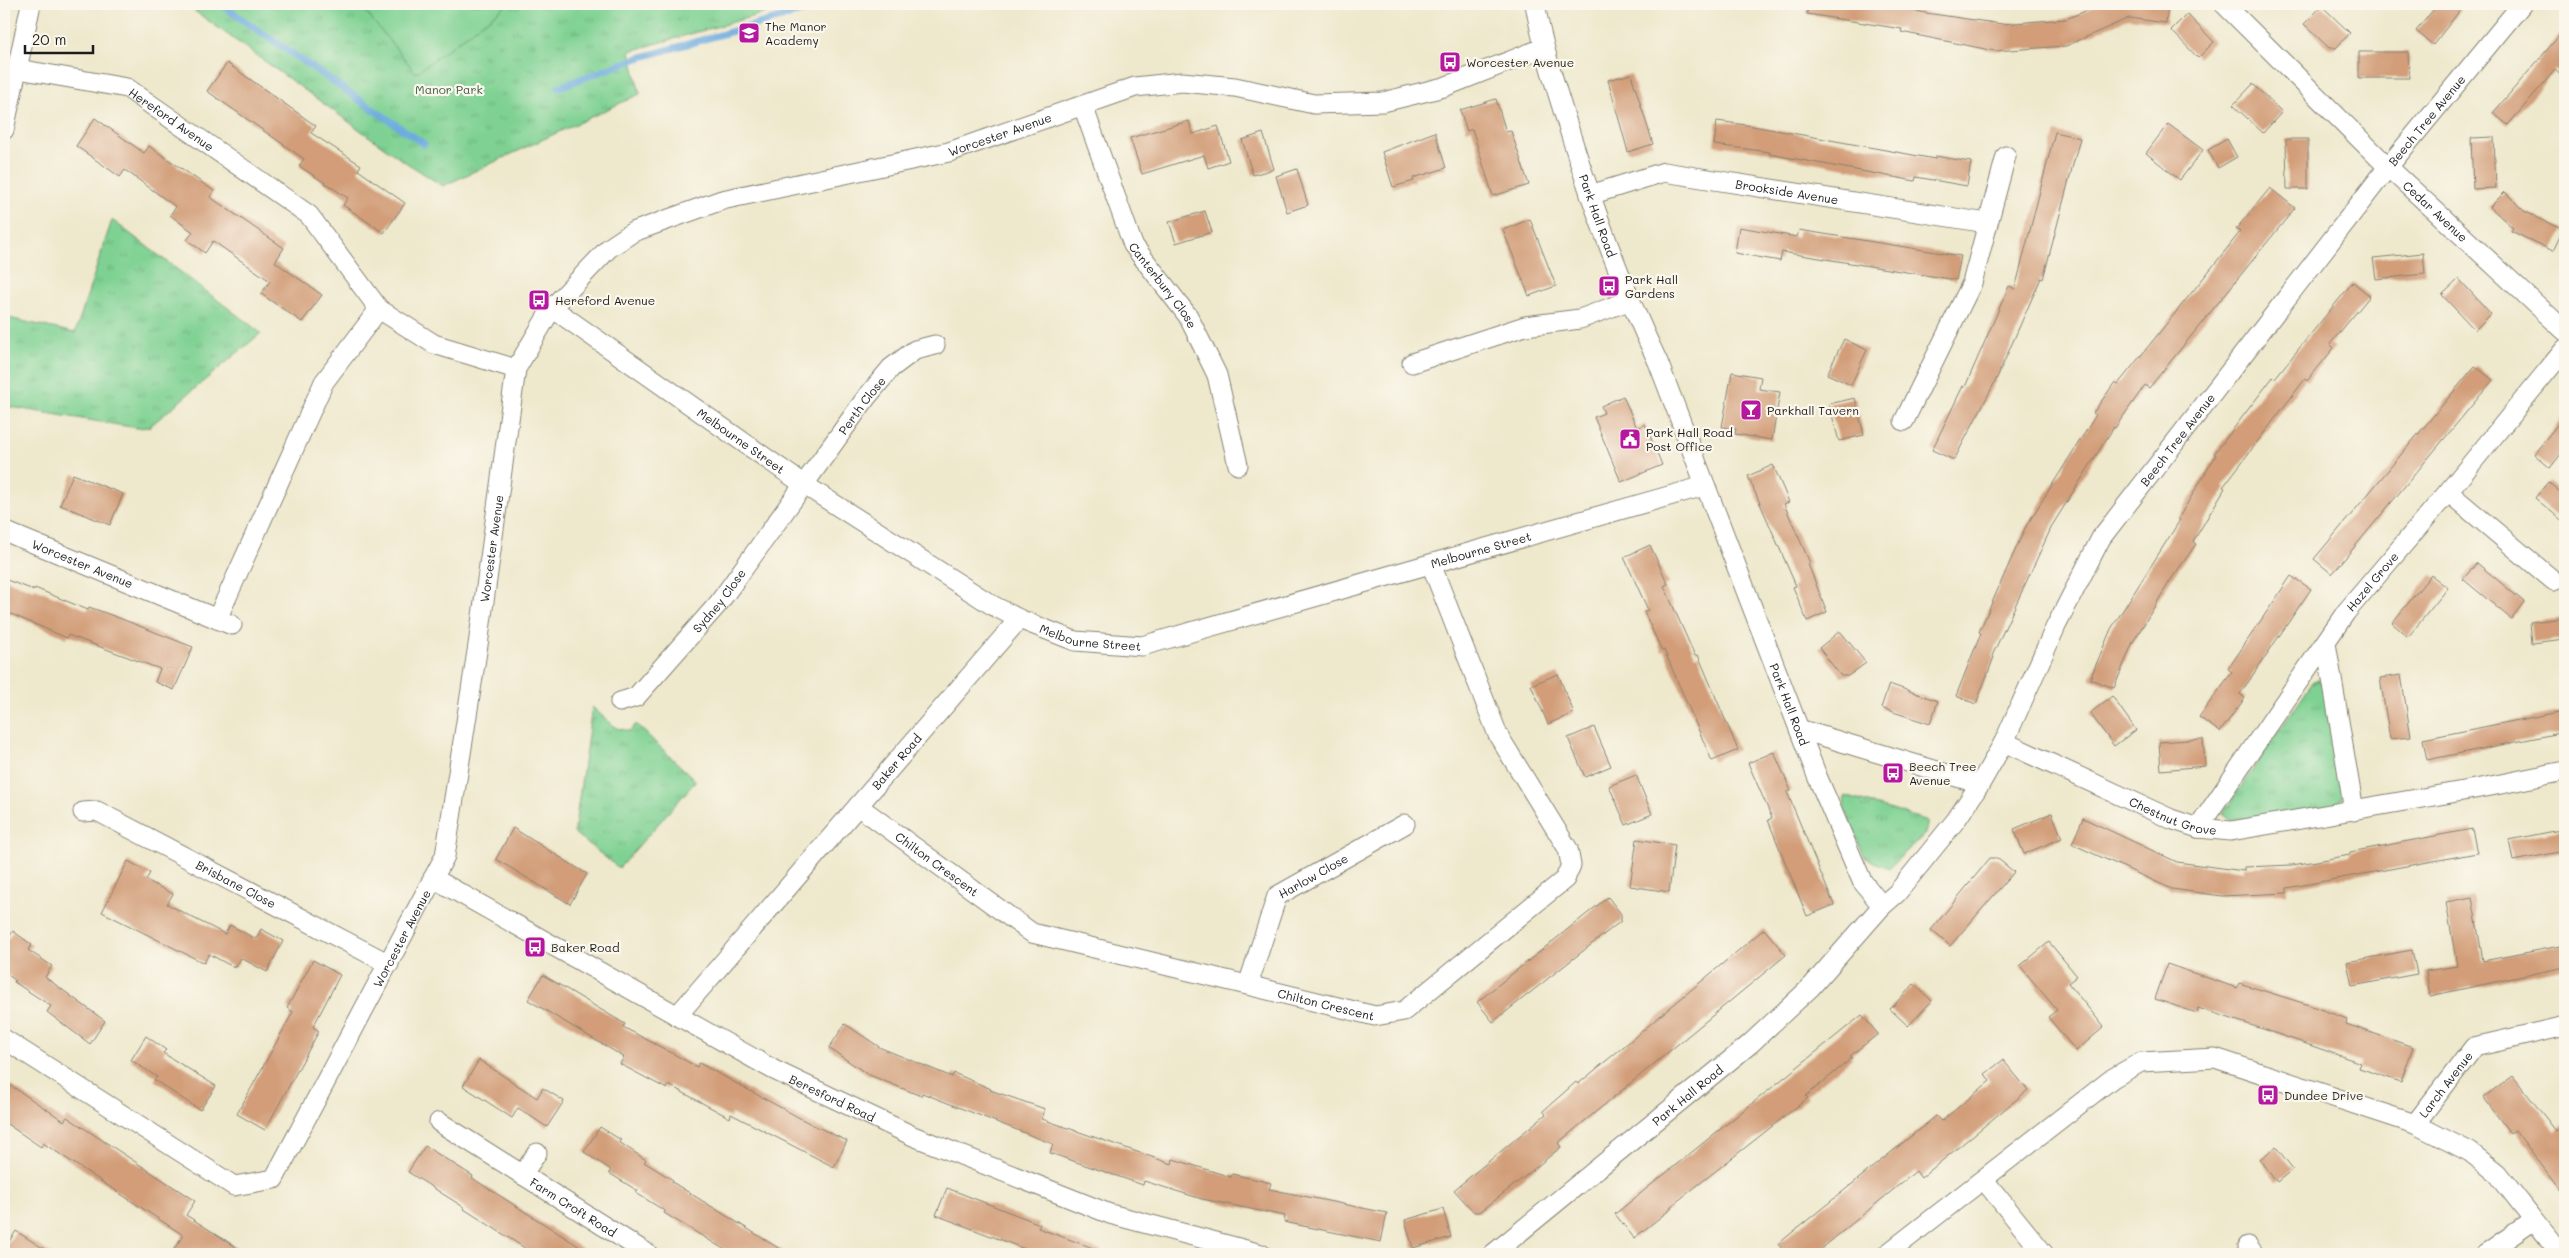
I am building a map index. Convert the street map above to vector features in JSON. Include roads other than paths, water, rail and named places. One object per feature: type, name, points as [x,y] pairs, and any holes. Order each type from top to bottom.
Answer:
[{"type":"street","points":[[4,130],[31,4]]},
{"type":"street","name":"Park Hall Road","points":[[1493,1254],[1750,1044],[1811,987],[1882,906],[1862,881],[1799,729],[1704,486],[1658,362],[1628,301],[1590,195],[1543,48],[1535,4]]},
{"type":"street","name":"Cedar Avenue","points":[[2224,4],[2388,166],[2565,331]]},
{"type":"street","name":"Beech Tree Avenue","points":[[1882,906],[1903,886],[1956,820],[1980,784],[2004,742],[2056,626],[2101,538],[2388,166],[2522,4]]},
{"type":"street","name":"Worcester Avenue","points":[[4,1039],[234,1186],[274,1179],[445,856],[478,645],[516,369],[552,308],[609,248],[632,232],[722,200],[950,152],[1135,87],[1182,82],[1235,87],[1314,104],[1383,102],[1444,87],[1543,48]]},
{"type":"street","name":"Hereford Avenue","points":[[18,69],[127,88],[309,215],[379,309]]},
{"type":"street","name":"Canterbury Close","points":[[1083,106],[1134,246],[1188,316],[1217,375],[1238,465]]},
{"type":"street","points":[[1904,421],[1972,283],[2006,156]]},
{"type":"street","name":"Brookside Avenue","points":[[1590,195],[1664,172],[1987,223]]},
{"type":"street","points":[[1412,363],[1525,326],[1580,319],[1628,301]]},
{"type":"street","name":"Melbourne Street","points":[[552,308],[803,484],[992,606],[1075,641],[1142,646],[1704,486]]},
{"type":"street","points":[[379,309],[434,344],[516,369]]},
{"type":"street","name":"Worcester Avenue","points":[[4,531],[225,622],[324,382],[379,309]]},
{"type":"street","name":"Perth Close","points":[[803,484],[866,398],[892,368],[915,350],[935,345]]},
{"type":"street","name":"Hazel Grove","points":[[2198,828],[2346,612],[2448,492],[2565,349]]},
{"type":"street","name":"Sydney Close","points":[[620,702],[636,697],[718,604],[803,484]]},
{"type":"street","points":[[2448,492],[2554,581]]},
{"type":"street","name":"Chilton Crescent","points":[[858,806],[1032,933],[1375,1016],[1404,1011],[1565,879],[1571,865],[1568,849],[1498,735],[1432,564]]},
{"type":"street","name":"Baker Road","points":[[677,1016],[1019,619]]},
{"type":"street","points":[[2326,643],[2354,811]]},
{"type":"street","points":[[1799,729],[1980,784]]},
{"type":"street","name":"Chestnut Grove","points":[[2004,742],[2171,819],[2198,828],[2231,832],[2486,788],[2565,771]]},
{"type":"street","name":"Brisbane Close","points":[[84,812],[97,811],[389,964]]},
{"type":"street","name":"Harlow Close","points":[[1248,985],[1277,896],[1405,824]]},
{"type":"street","name":"Beresford Road","points":[[433,878],[677,1016],[800,1082],[913,1136],[1013,1178],[1110,1214],[1261,1254]]},
{"type":"street","name":"Larch Avenue","points":[[2415,1124],[2474,1047],[2565,1026]]},
{"type":"street","points":[[1887,1254],[2113,1078],[2141,1062],[2215,1058],[2415,1124],[2470,1152],[2497,1173],[2561,1254]]},
{"type":"street","name":"Farm Croft Road","points":[[439,1122],[648,1254]]},
{"type":"street","name":"Farm Croft Road","points":[[522,1175],[537,1153]]},
{"type":"street","points":[[1984,1180],[2044,1254]]},
{"type":"street","points":[[2485,1254],[2534,1220]]},
{"type":"waterway","points":[[220,4],[424,144]]},
{"type":"waterway","points":[[559,87],[635,59],[829,4]]},
{"type":"place","name":"The Manor Academy","points":[[749,33]]},
{"type":"place","name":"Worcester Avenue","points":[[1450,62]]},
{"type":"place","name":"Park Hall Gardens","points":[[1609,286]]},
{"type":"place","name":"Hereford Avenue","points":[[539,300]]},
{"type":"place","name":"Parkhall Tavern","points":[[1751,410]]},
{"type":"place","name":"Park Hall Road Post Office","points":[[1630,439]]},
{"type":"place","name":"Beech Tree Avenue","points":[[1893,773]]},
{"type":"place","name":"Baker Road","points":[[535,947]]},
{"type":"place","name":"Dundee Drive","points":[[2268,1095]]},
{"type":"park label","name":"Manor Park","points":[[449,89]]}]
